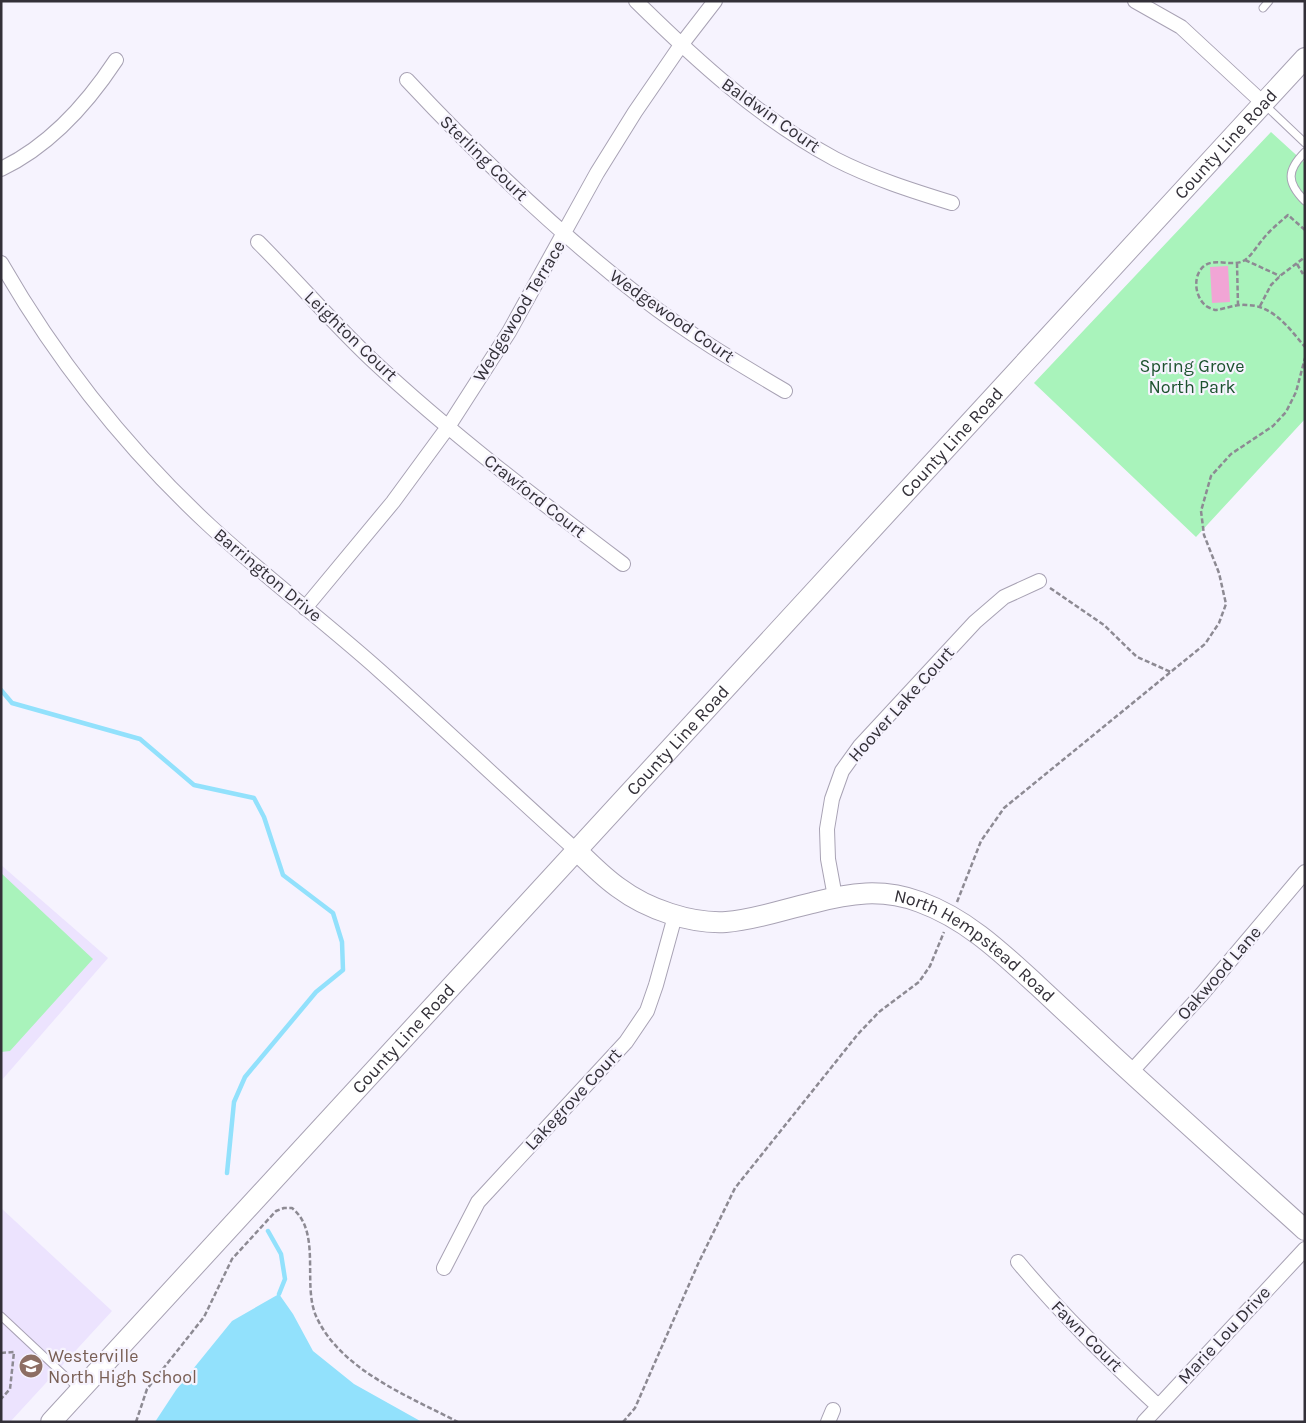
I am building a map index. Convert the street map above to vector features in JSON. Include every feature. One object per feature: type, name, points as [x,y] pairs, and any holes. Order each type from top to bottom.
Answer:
[{"type":"main road","name":"County Line Road","points":[[51,1422],[1305,58]]},
{"type":"main road","name":"North Hempstead Road","points":[[576,850],[621,890],[654,908],[675,916],[698,921],[727,922],[836,897],[876,892],[909,898],[934,908],[969,927],[996,947],[1130,1072],[1305,1230]]},
{"type":"street","name":"Baldwin Court","points":[[636,1],[681,46],[750,104],[791,134],[859,170],[898,186],[952,203]]},
{"type":"street","name":"Wedgewood Terrace","points":[[306,608],[393,502],[448,427],[509,332],[597,173],[630,119],[715,1]]},
{"type":"street","points":[[1135,1],[1181,27],[1264,103]]},
{"type":"street","points":[[1,169],[32,151],[51,136],[90,97],[116,60]]},
{"type":"street","name":"Sterling Court","points":[[407,80],[507,182],[565,233]]},
{"type":"street","name":"Wedgewood Court","points":[[565,233],[658,310],[695,336],[785,391]]},
{"type":"street","name":"Leighton Court","points":[[258,242],[315,304],[371,359],[448,427]]},
{"type":"street","name":"Barrington Drive","points":[[1,263],[49,339],[70,368],[106,414],[153,468],[209,525],[265,575],[381,671],[576,850]]},
{"type":"street","name":"Crawford Court","points":[[448,427],[623,564]]},
{"type":"street","name":"Hoover Lake Court","points":[[836,897],[828,860],[827,829],[832,800],[842,771],[860,746],[975,622],[1004,596],[1039,581]]},
{"type":"street","name":"Oakwood Lane","points":[[1130,1072],[1202,994],[1305,872]]},
{"type":"street","name":"Lakegrove Court","points":[[444,1268],[478,1202],[626,1042],[647,1011],[675,916]]},
{"type":"street","name":"Marie Lou Drive","points":[[1144,1422],[1305,1249]]},
{"type":"street","name":"Fawn Court","points":[[1018,1262],[1094,1345],[1158,1406]]},
{"type":"lane","points":[[1263,8],[1269,1]]},
{"type":"lane","points":[[1264,103],[1305,143]]},
{"type":"lane","points":[[1305,152],[1295,162],[1290,175],[1294,190],[1305,201]]},
{"type":"lane","points":[[1,1316],[80,1390]]},
{"type":"path","points":[[1305,230],[1288,215],[1273,228],[1245,260],[1237,263],[1219,262],[1206,265],[1198,273],[1196,286],[1204,304],[1215,310],[1244,304],[1260,306],[1280,318],[1305,347]]},
{"type":"path","points":[[1260,306],[1271,285],[1305,257]]},
{"type":"path","points":[[1245,260],[1280,276]]},
{"type":"path","points":[[1237,263],[1238,306]]},
{"type":"path","points":[[1297,264],[1303,274]]},
{"type":"path","points":[[623,1422],[635,1408],[698,1264],[735,1188],[858,1034],[879,1012],[919,982],[930,966],[980,841],[1004,808],[1205,644],[1219,623],[1226,604],[1219,573],[1204,535],[1201,511],[1211,476],[1231,454],[1273,426],[1286,412],[1296,392],[1305,358]]},
{"type":"path","points":[[1039,581],[1104,625],[1137,658],[1171,672]]},
{"type":"path","points":[[136,1422],[147,1389],[204,1317],[232,1259],[276,1211],[292,1208],[303,1219],[308,1236],[311,1303],[317,1318],[331,1340],[348,1358],[376,1379],[458,1422]]},
{"type":"path","points":[[1,1353],[14,1352],[10,1389],[1,1398]]},
{"type":"shaded area","points":[[1,865],[108,958],[1,1081]]},
{"type":"shaded area","name":"Westerville North High School","points":[[1,1208],[112,1311],[10,1422],[1,1422]]},
{"type":"green space","name":"Spring Grove North Park","points":[[1271,132],[1305,163],[1305,419],[1196,537],[1034,383]]},
{"type":"green space","points":[[1,873],[93,959],[10,1051],[1,1052]]},
{"type":"water","points":[[279,1294],[293,1314],[313,1351],[354,1384],[422,1422],[155,1422],[176,1390],[232,1321]]},
{"type":"building","points":[[1228,266],[1230,302],[1212,303],[1210,267]]},
{"type":"waterway","points":[[1,690],[12,703],[140,739],[194,785],[254,798],[264,817],[283,875],[333,913],[342,942],[343,970],[316,992],[245,1077],[234,1102],[227,1173]]},
{"type":"waterway","points":[[268,1231],[281,1254],[285,1279],[279,1294]]},
{"type":"place","name":"Westerville North High School","points":[[31,1366]]}]
